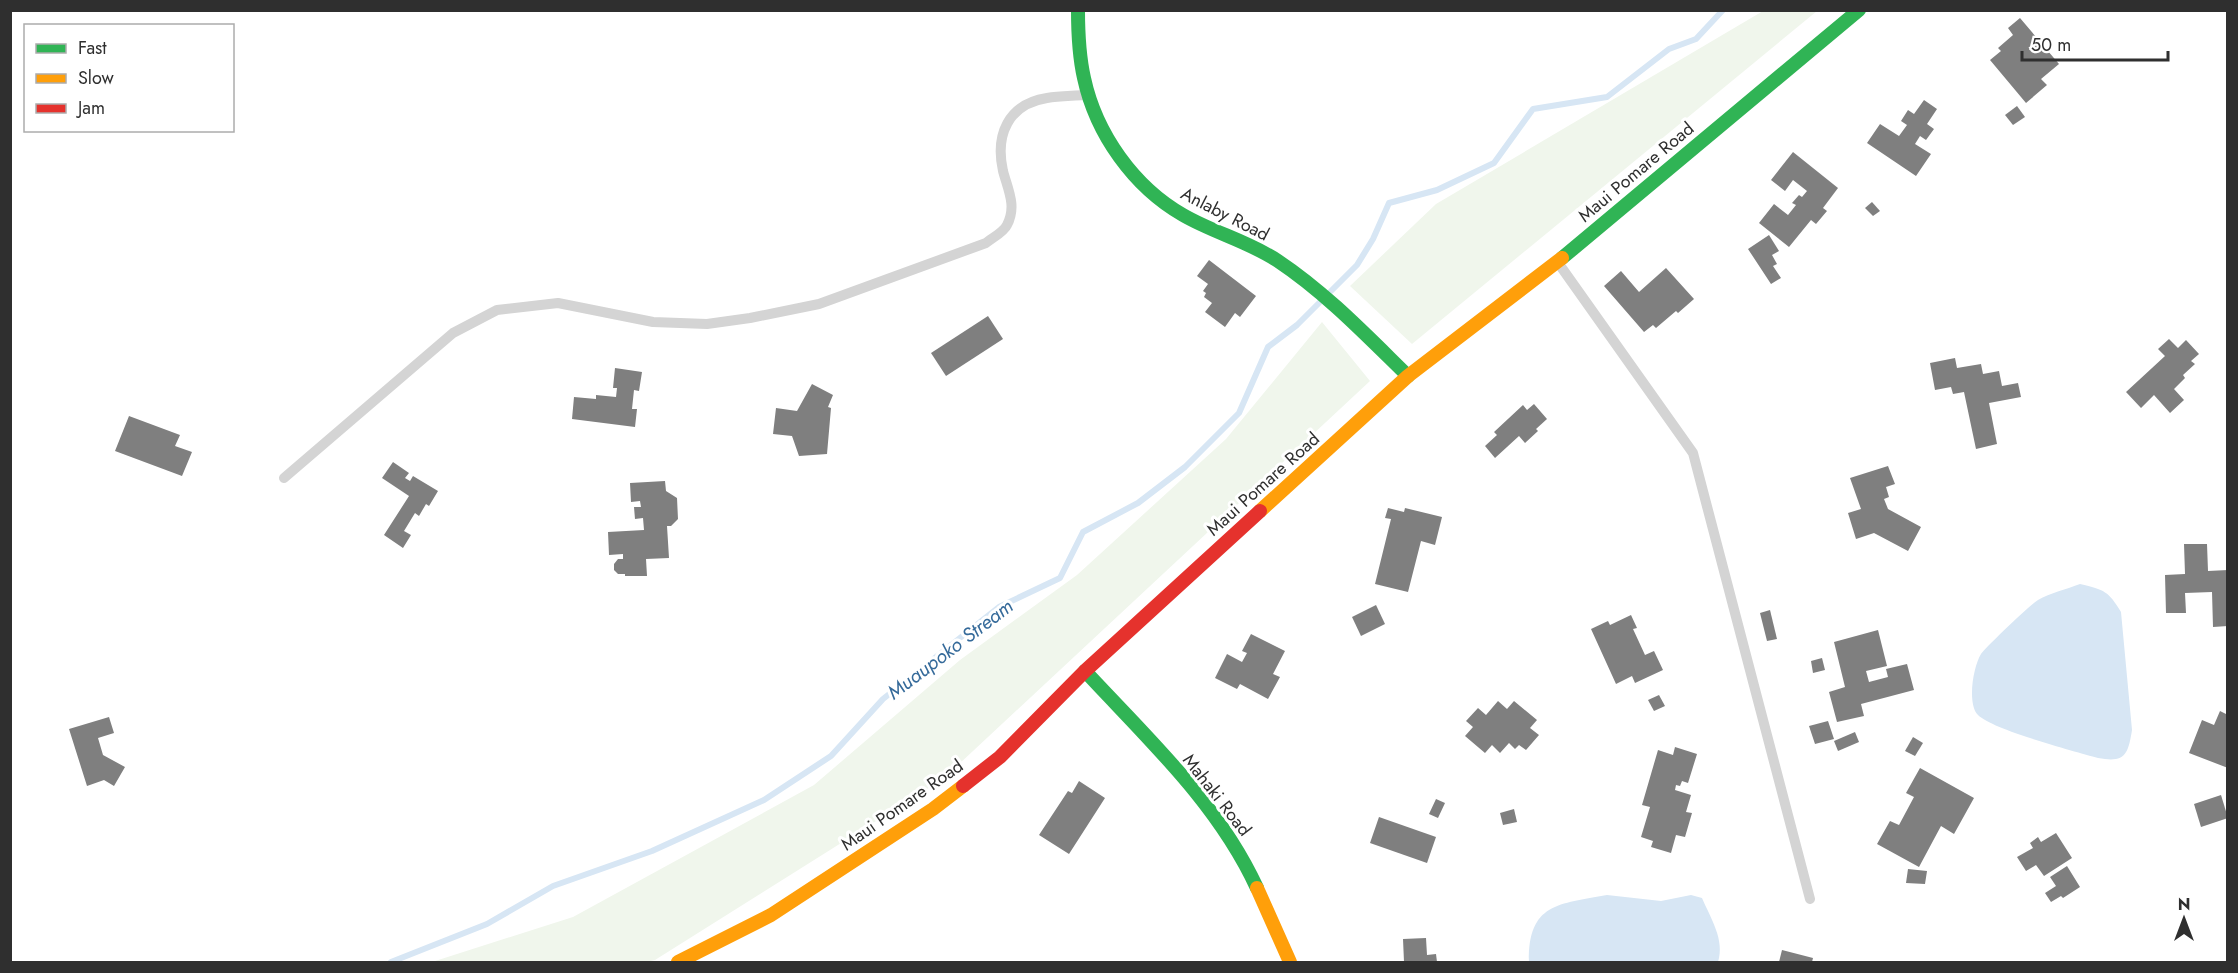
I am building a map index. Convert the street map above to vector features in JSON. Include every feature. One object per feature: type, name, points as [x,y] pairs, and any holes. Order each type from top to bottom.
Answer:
[{"type":"street","name":"Anlaby Road","points":[[1078,10],[1078,40],[1086,88],[1106,135],[1135,177],[1172,209],[1276,260],[1320,294],[1408,376]]},
{"type":"street","name":"Maui Pomare Road","points":[[678,963],[771,915],[933,809],[1000,758],[1085,671],[1408,376],[1557,262],[1859,10]]},
{"type":"street","name":"Mahaki Road","points":[[1085,671],[1204,802],[1244,860],[1290,963]]},
{"type":"lane","points":[[284,477],[453,333],[497,310],[558,303],[653,322],[707,324],[819,304],[986,243],[1007,226],[1013,201],[1003,171],[999,148],[1007,124],[1018,110],[1039,100],[1089,95]]},
{"type":"lane","points":[[1557,262],[1693,453],[1810,899]]},
{"type":"shaded area","points":[[1763,11],[1817,11],[1412,344],[1350,286],[1436,204]]},
{"type":"shaded area","points":[[1322,322],[1370,381],[943,779],[655,960],[646,962],[432,962],[573,917],[814,785],[960,660],[1077,575],[1226,439]]},
{"type":"water","points":[[2080,584],[2105,592],[2121,612],[2132,730],[2127,751],[2120,758],[2098,758],[2000,727],[1978,715],[1973,703],[1974,676],[1978,660],[1984,650],[2038,600]]},
{"type":"water","points":[[1607,895],[1661,901],[1691,895],[1702,898],[1713,922],[1720,946],[1718,962],[1529,962],[1534,928],[1541,917],[1561,905]]},
{"type":"building","points":[[2020,18],[2059,64],[2041,79],[2047,85],[2026,103],[1990,60],[2001,51],[1998,48],[2013,35],[2008,28]]},
{"type":"building","points":[[1924,100],[1937,109],[1927,124],[1934,129],[1926,140],[1920,136],[1915,144],[1931,154],[1916,176],[1867,143],[1880,124],[1899,136],[1907,125],[1901,121],[1908,110],[1914,114]]},
{"type":"building","points":[[2017,106],[2025,117],[2013,125],[2005,115]]},
{"type":"building","points":[[1793,152],[1838,188],[1823,208],[1827,211],[1816,224],[1811,220],[1789,247],[1759,223],[1774,204],[1788,215],[1796,205],[1792,203],[1799,195],[1802,197],[1807,191],[1793,180],[1785,191],[1771,180]]},
{"type":"building","points":[[1872,202],[1880,211],[1873,216],[1865,208]]},
{"type":"building","points":[[1769,235],[1779,251],[1772,255],[1777,264],[1773,266],[1781,278],[1771,284],[1748,249]]},
{"type":"building","points":[[1209,260],[1256,296],[1240,317],[1235,313],[1225,327],[1205,312],[1212,303],[1204,297],[1206,293],[1203,291],[1208,284],[1197,276]]},
{"type":"building","points":[[1666,268],[1694,299],[1656,328],[1653,325],[1644,332],[1604,286],[1621,271],[1639,292]]},
{"type":"building","points":[[988,316],[1003,339],[946,376],[931,353]]},
{"type":"building","points":[[2169,339],[2178,348],[2186,340],[2199,354],[2191,361],[2195,364],[2183,375],[2185,378],[2174,389],[2184,400],[2170,413],[2154,395],[2141,408],[2126,392],[2165,356],[2158,349]]},
{"type":"building","points":[[1955,358],[1957,368],[1981,364],[1983,374],[1999,371],[2002,386],[2018,383],[2021,397],[1989,403],[1997,444],[1976,449],[1964,392],[1953,394],[1951,387],[1935,390],[1930,363]]},
{"type":"building","points":[[615,368],[642,372],[639,391],[634,390],[632,409],[637,409],[635,427],[572,419],[574,397],[596,399],[596,395],[616,397],[617,388],[613,388]]},
{"type":"building","points":[[812,384],[833,395],[828,407],[831,408],[827,454],[799,456],[792,436],[773,434],[776,408],[797,411]]},
{"type":"building","points":[[1534,404],[1547,419],[1525,443],[1519,436],[1495,458],[1485,446],[1497,435],[1494,432],[1523,405],[1527,410]]},
{"type":"building","points":[[129,416],[180,435],[175,446],[192,452],[182,476],[115,451]]},
{"type":"building","points":[[393,462],[409,473],[405,478],[410,481],[413,476],[438,491],[429,506],[426,504],[419,516],[415,513],[404,531],[411,535],[403,548],[384,535],[409,496],[382,478]]},
{"type":"building","points":[[1888,466],[1895,484],[1886,487],[1889,497],[1884,499],[1888,509],[1921,527],[1908,551],[1874,533],[1856,539],[1848,513],[1861,509],[1850,478]]},
{"type":"building","points":[[665,481],[666,491],[677,498],[678,519],[671,526],[667,526],[669,558],[646,559],[647,576],[618,574],[614,570],[614,564],[618,559],[623,559],[623,554],[609,555],[608,532],[644,530],[643,518],[635,519],[634,507],[641,507],[640,501],[631,502],[630,483]]},
{"type":"building","points":[[1388,508],[1404,512],[1405,508],[1442,517],[1435,545],[1421,541],[1408,592],[1375,584],[1391,519],[1385,518]]},
{"type":"building","points":[[2184,544],[2207,544],[2208,571],[2228,570],[2228,626],[2213,627],[2212,592],[2185,593],[2186,613],[2166,613],[2165,575],[2185,574]]},
{"type":"building","points":[[1376,605],[1385,624],[1361,636],[1352,617]]},
{"type":"building","points":[[1770,610],[1777,639],[1767,641],[1760,613]]},
{"type":"building","points":[[1631,615],[1637,628],[1633,629],[1645,655],[1654,651],[1663,670],[1635,683],[1632,676],[1616,684],[1591,629],[1608,621],[1610,625]]},
{"type":"building","points":[[1878,630],[1887,666],[1866,671],[1869,682],[1888,677],[1886,669],[1907,664],[1914,690],[1861,704],[1864,716],[1837,722],[1829,692],[1845,687],[1834,642]]},
{"type":"building","points":[[1251,634],[1285,651],[1273,674],[1280,677],[1268,699],[1240,684],[1237,689],[1215,678],[1227,654],[1242,662],[1247,653],[1242,651]]},
{"type":"building","points":[[1822,658],[1825,670],[1813,673],[1811,661]]},
{"type":"building","points":[[1659,695],[1665,706],[1654,711],[1648,700]]},
{"type":"building","points":[[1498,701],[1507,709],[1514,701],[1537,720],[1530,728],[1539,735],[1526,750],[1519,745],[1515,749],[1509,743],[1500,753],[1492,745],[1485,753],[1465,736],[1473,727],[1466,721],[1478,708],[1486,715]]},
{"type":"building","points":[[2220,711],[2228,715],[2228,768],[2189,753],[2202,720],[2214,725]]},
{"type":"building","points":[[109,717],[114,733],[98,738],[103,755],[125,767],[114,786],[104,780],[87,786],[69,729]]},
{"type":"building","points":[[1828,721],[1834,739],[1815,744],[1809,726]]},
{"type":"building","points":[[1855,732],[1859,742],[1838,751],[1834,741]]},
{"type":"building","points":[[1913,737],[1923,743],[1915,756],[1905,751]]},
{"type":"building","points":[[1675,747],[1697,754],[1688,783],[1682,781],[1680,786],[1676,785],[1675,790],[1691,795],[1686,812],[1692,813],[1685,837],[1676,835],[1671,853],[1651,847],[1653,841],[1641,837],[1650,807],[1642,805],[1658,750],[1673,755]]},
{"type":"building","points":[[1920,768],[1974,798],[1954,834],[1941,826],[1919,867],[1877,844],[1890,821],[1899,825],[1914,797],[1906,793]]},
{"type":"building","points":[[1079,781],[1105,798],[1069,854],[1039,835],[1068,791],[1072,793]]},
{"type":"building","points":[[2221,795],[2228,818],[2201,827],[2194,804]]},
{"type":"building","points":[[1436,799],[1445,803],[1438,818],[1429,814]]},
{"type":"building","points":[[1514,809],[1517,822],[1503,825],[1500,813]]},
{"type":"building","points":[[1379,817],[1436,837],[1427,863],[1370,843]]},
{"type":"building","points":[[2056,833],[2072,858],[2044,876],[2036,865],[2026,871],[2017,857],[2033,848],[2030,843],[2038,837],[2041,842]]},
{"type":"building","points":[[2067,866],[2080,887],[2063,898],[2061,896],[2051,902],[2045,893],[2056,886],[2050,877]]},
{"type":"building","points":[[1908,869],[1927,871],[1925,884],[1906,883]]},
{"type":"building","points":[[1426,938],[1427,955],[1436,954],[1437,962],[1404,962],[1403,939]]},
{"type":"building","points":[[1782,950],[1813,958],[1812,962],[1779,962]]},
{"type":"waterway","name":"Muaupoko Stream","points":[[1331,291],[1357,265],[1373,239],[1389,203],[1437,190],[1494,163],[1533,109],[1607,97],[1669,49],[1696,39],[1723,10]]},
{"type":"waterway","name":"Muaupoko Stream","points":[[391,962],[487,924],[553,886],[652,851],[764,800],[831,756],[883,699],[999,607],[1060,578],[1083,532],[1138,503],[1185,467],[1239,413],[1268,347],[1297,325],[1319,303]]},
{"type":"traffic: fast","points":[[1078,10],[1081,61],[1090,99],[1108,139],[1133,174],[1149,190],[1183,215],[1255,248],[1296,273],[1346,316],[1408,376]]},
{"type":"traffic: fast","points":[[1562,258],[1859,10]]},
{"type":"traffic: fast","points":[[1085,671],[1180,773],[1202,800],[1241,857],[1257,888]]},
{"type":"traffic: slow","points":[[1260,511],[1408,376],[1562,258]]},
{"type":"traffic: slow","points":[[678,962],[771,915],[933,809],[963,786]]},
{"type":"traffic: slow","points":[[1257,888],[1290,962]]},
{"type":"traffic: jam","points":[[963,786],[1000,757],[1085,671],[1260,511]]}]
